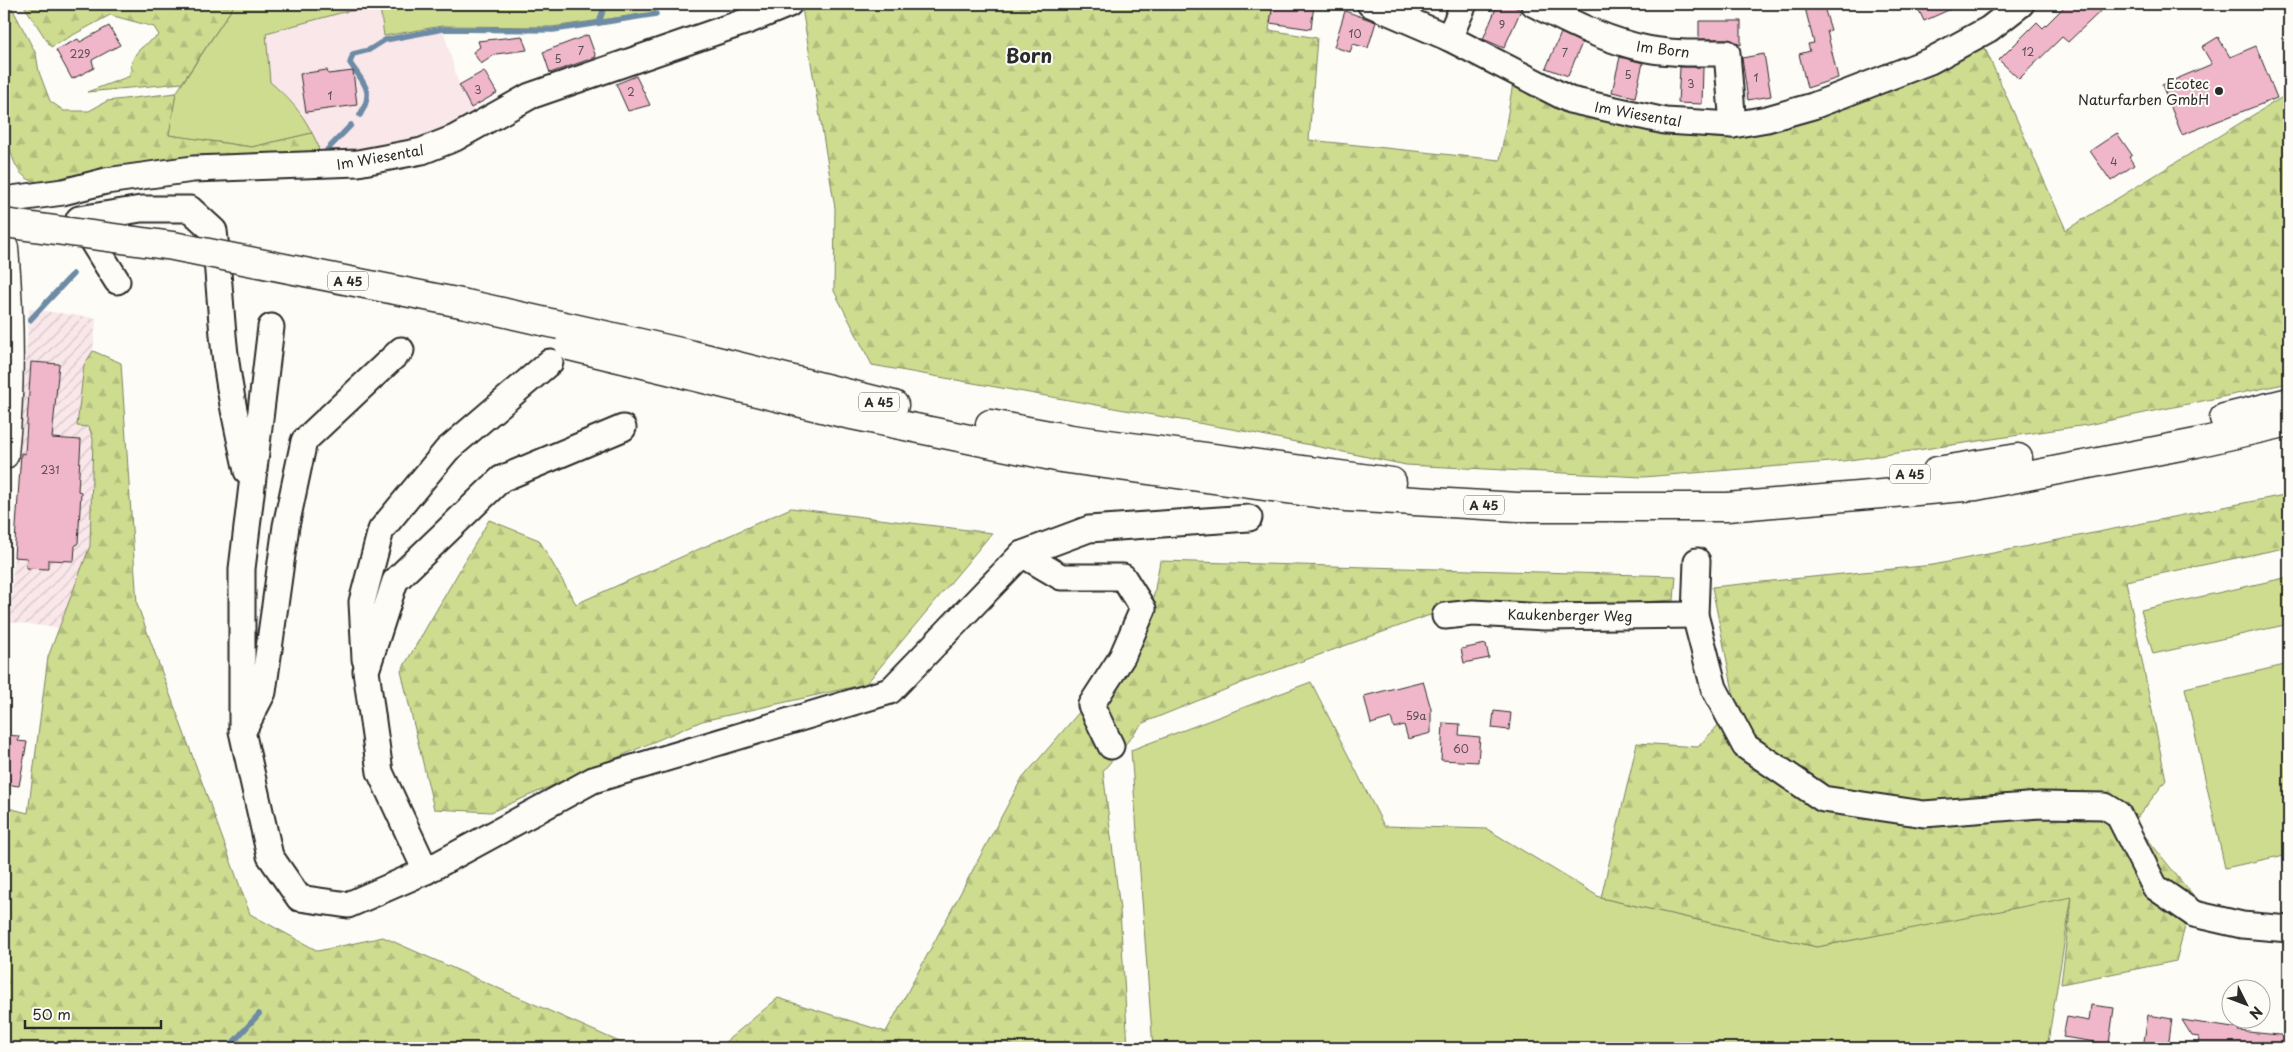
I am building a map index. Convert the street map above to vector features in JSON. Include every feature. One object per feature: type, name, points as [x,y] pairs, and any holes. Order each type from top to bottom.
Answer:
[{"type":"main road","name":"A 45","points":[[4,223],[173,246],[466,304],[686,364],[842,413],[1061,458],[1345,497],[1518,507],[1727,507],[1976,486],[2196,443],[2289,422]]},
{"type":"main road","name":"A 45","points":[[4,236],[180,262],[449,317],[1071,439],[1376,481],[1525,492],[1689,491],[1804,485],[1963,468],[2200,424],[2289,402]]},
{"type":"main road","points":[[4,248],[10,349],[4,455]]},
{"type":"street","name":"Im Wiesental","points":[[4,200],[63,192],[106,181],[193,169],[358,163],[422,151],[455,138],[530,96],[750,20],[789,4]]},
{"type":"street","name":"Im Wiesental","points":[[1370,4],[1449,38],[1570,100],[1665,121],[1733,125],[1767,119],[1813,106],[1930,61],[1989,29],[2021,4]]},
{"type":"street","points":[[1449,38],[1464,4]]},
{"type":"street","name":"Im Born","points":[[1534,4],[1588,31],[1648,49],[1681,53],[1727,53],[1733,125]]},
{"type":"street","points":[[63,192],[117,282]]},
{"type":"street","points":[[79,219],[141,209],[190,210],[214,231],[220,280],[223,335],[232,406],[252,490]]},
{"type":"street","points":[[271,327],[242,569],[242,731],[270,856],[299,898],[348,905],[426,871],[593,780],[890,691],[1022,554],[1089,529],[1249,518]]},
{"type":"street","points":[[242,731],[263,692],[286,526],[304,441],[400,350]]},
{"type":"street","points":[[426,871],[380,772],[366,671],[362,602],[381,530],[447,450],[550,362]]},
{"type":"street","points":[[366,671],[395,581],[501,479],[623,428]]},
{"type":"street","points":[[1022,554],[1061,577],[1123,577],[1143,609],[1122,657],[1091,705],[1111,746]]},
{"type":"street","points":[[1697,561],[1695,615],[1714,688],[1745,746],[1823,799],[1924,814],[2040,805],[2104,806],[2118,814],[2155,887],[2194,914],[2242,925],[2289,929]]},
{"type":"street","name":"Kaukenberger Weg","points":[[1445,616],[1473,613],[1544,617],[1695,615]]},
{"type":"shaded area","points":[[380,7],[384,36],[442,26],[459,85],[477,118],[401,148],[319,155],[318,145],[301,112],[289,98],[270,82],[266,33],[344,12]]},
{"type":"shaded area","points":[[29,309],[96,318],[93,351],[84,365],[78,426],[89,427],[93,439],[90,546],[60,628],[10,622]]},
{"type":"green space","points":[[4,4],[10,4],[36,54],[39,72],[50,101],[64,111],[89,111],[107,101],[176,93],[169,135],[252,147],[312,133],[318,145],[319,155],[162,160],[124,166],[65,181],[46,183],[28,179],[17,167],[6,127],[4,109]]},
{"type":"green space","points":[[23,4],[235,4],[182,83],[87,92],[130,76],[132,61],[135,55],[142,47],[159,35],[154,27],[110,15],[51,47]]},
{"type":"green space","points":[[235,4],[650,4],[656,12],[552,27],[442,26],[384,36],[380,7],[344,12],[266,33],[270,82],[294,105],[312,133],[252,147],[168,135],[176,93]]},
{"type":"green space","points":[[814,4],[1273,4],[1269,30],[1317,38],[1309,140],[1500,160],[1513,83],[1617,123],[1683,135],[1726,139],[1947,64],[1984,46],[2066,230],[2289,93],[2289,383],[2087,425],[1843,461],[1643,477],[1406,465],[1243,431],[872,365],[834,291],[835,208],[802,8]]},
{"type":"green space","points":[[93,351],[121,363],[137,604],[250,914],[318,951],[383,937],[633,1048],[4,1048],[4,807],[28,813],[48,657],[90,546],[93,439],[89,427],[77,426],[84,365]]},
{"type":"green space","points":[[2289,494],[2289,547],[2126,581],[2166,780],[2134,822],[2193,896],[2176,961],[2061,984],[2072,897],[1817,947],[1601,898],[1637,743],[1698,747],[1736,706],[1712,587],[1933,565]]},
{"type":"green space","points":[[791,508],[992,533],[866,684],[702,721],[491,812],[434,809],[401,671],[489,520],[539,540],[576,604]]},
{"type":"green space","points":[[1160,561],[1676,576],[1674,600],[1430,615],[1244,682],[1143,723],[1103,771],[1120,910],[1128,1048],[718,1048],[778,998],[886,1032],[1021,780],[1147,633]]},
{"type":"green space","points":[[2289,577],[2289,624],[2153,654],[2141,610]]},
{"type":"green space","points":[[2289,664],[2289,854],[2225,868],[2185,688]]},
{"type":"green space","points":[[1311,682],[1384,826],[1487,829],[1601,898],[1817,947],[2072,896],[2047,1048],[1153,1048],[1131,750]]},
{"type":"building","points":[[1273,4],[1314,4],[1311,29],[1270,23]]},
{"type":"building","points":[[1498,4],[1508,4],[1521,10],[1504,48],[1483,39]]},
{"type":"building","points":[[1804,4],[1823,4],[1831,30],[1827,31],[1838,78],[1807,88],[1799,54],[1810,51],[1808,44],[1814,43]]},
{"type":"building","points":[[1916,4],[1962,4],[1924,21]]},
{"type":"building","points":[[2067,4],[2108,4],[2068,42],[2062,37],[2019,79],[1999,60],[2037,22],[2043,28]]},
{"type":"building","points":[[1345,11],[1376,22],[1368,48],[1353,44],[1350,52],[1334,47]]},
{"type":"building","points":[[1699,21],[1741,21],[1741,45],[1727,39],[1699,39]]},
{"type":"building","points":[[109,26],[120,45],[92,60],[94,68],[72,79],[56,50],[78,39],[80,42]]},
{"type":"building","points":[[1561,33],[1582,43],[1568,76],[1546,68]]},
{"type":"building","points":[[588,35],[596,57],[550,73],[543,52]]},
{"type":"building","points":[[522,36],[527,50],[496,54],[481,64],[473,52],[480,47],[478,41]]},
{"type":"building","name":"Ecotec Naturfarben GmbH","points":[[2218,37],[2230,57],[2256,46],[2277,98],[2182,135],[2162,85],[2212,64],[2202,47]]},
{"type":"building","points":[[1764,54],[1771,96],[1748,100],[1742,58]]},
{"type":"building","points":[[1620,57],[1643,63],[1635,97],[1612,92]]},
{"type":"building","points":[[1680,67],[1703,67],[1702,104],[1678,103]]},
{"type":"building","points":[[327,70],[328,74],[353,71],[357,105],[306,112],[300,74]]},
{"type":"building","points":[[484,71],[497,93],[471,108],[459,85]]},
{"type":"building","points":[[636,76],[650,105],[628,111],[616,84]]},
{"type":"building","points":[[2117,133],[2132,155],[2129,157],[2134,165],[2111,181],[2090,151]]},
{"type":"building","points":[[31,362],[59,364],[52,438],[81,440],[78,491],[81,492],[78,543],[75,546],[74,561],[48,560],[48,569],[26,568],[27,558],[14,557],[21,453],[25,454]]},
{"type":"building","points":[[1486,644],[1489,658],[1464,663],[1461,649]]},
{"type":"building","points":[[1423,681],[1431,709],[1431,733],[1408,739],[1404,725],[1394,728],[1391,718],[1371,724],[1364,696]]},
{"type":"building","points":[[1494,711],[1511,713],[1509,730],[1492,728]]},
{"type":"building","points":[[1443,723],[1460,724],[1459,735],[1480,737],[1478,762],[1441,760]]},
{"type":"building","points":[[4,735],[19,736],[18,741],[27,742],[19,786],[4,784]]},
{"type":"building","points":[[2091,1005],[2114,1008],[2109,1044],[2063,1037],[2067,1017],[2089,1021]]},
{"type":"building","points":[[2148,1015],[2172,1019],[2168,1048],[2143,1048]]},
{"type":"building","points":[[2182,1020],[2220,1026],[2220,1030],[2238,1030],[2289,1036],[2289,1048],[2198,1048],[2199,1037],[2192,1036]]},
{"type":"waterway","points":[[360,115],[367,99],[367,93],[363,82],[350,63],[353,54],[369,50],[385,40],[443,29],[553,30],[599,23],[605,4]]},
{"type":"waterway","points":[[599,23],[656,14]]},
{"type":"waterway","points":[[327,150],[351,125]]},
{"type":"waterway","points":[[30,320],[73,274]]},
{"type":"waterway","points":[[228,1048],[259,1014]]},
{"type":"place","name":"Ecotec Naturfarben GmbH","points":[[2219,91]]},
{"type":"district","name":"Born","points":[[1029,55]]}]
